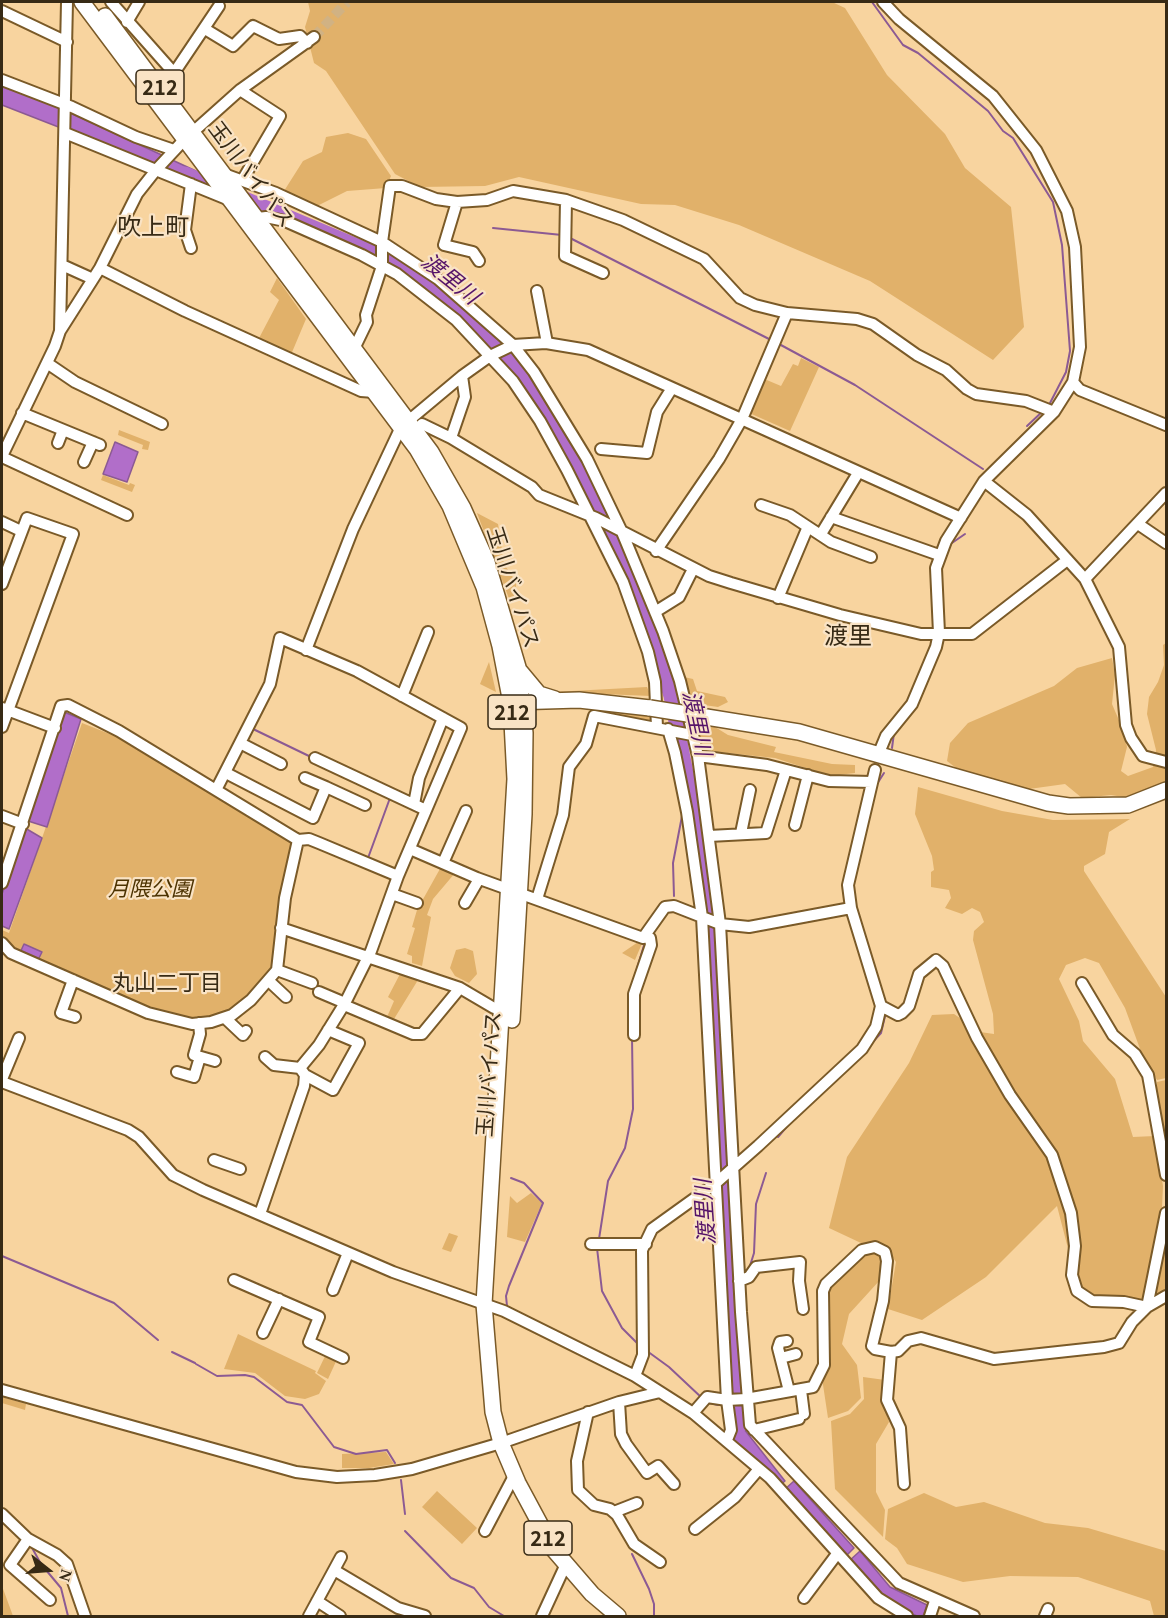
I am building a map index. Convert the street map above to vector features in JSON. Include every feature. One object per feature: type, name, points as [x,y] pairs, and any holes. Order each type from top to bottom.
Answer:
[{"type":"highway","name":"玉川バイパス","points":[[82,2],[183,140],[232,201],[253,217]]},
{"type":"highway","name":"玉川バイパス","points":[[94,2],[161,87],[183,140],[224,174],[352,353],[411,424],[431,452],[475,534],[499,595],[518,667],[514,892]]},
{"type":"highway","name":"玉川バイパス","points":[[352,353],[374,392],[411,424],[431,473],[474,562],[525,733],[489,1305]]},
{"type":"highway","points":[[518,667],[525,680],[539,693],[561,700]]},
{"type":"highway","points":[[525,733],[536,712],[561,700]]},
{"type":"highway","points":[[516,702],[603,701],[799,732],[1048,803],[1070,806],[1128,805],[1167,790]]},
{"type":"highway","points":[[713,718],[1050,812],[1073,814],[1116,812],[1140,809],[1167,799]]},
{"type":"highway","name":"212","points":[[489,1305],[487,1348],[494,1412],[501,1443],[514,1476],[554,1550],[592,1594],[618,1617]]},
{"type":"street","points":[[60,331],[67,2]]},
{"type":"street","points":[[111,2],[174,73]]},
{"type":"street","points":[[127,22],[139,2]]},
{"type":"street","points":[[881,748],[886,736],[912,704],[943,634],[936,596],[939,555],[984,481],[1072,382],[1080,346],[1075,247],[1067,211],[1036,150],[993,96],[899,19],[884,2]]},
{"type":"street","points":[[161,87],[174,73],[219,6]]},
{"type":"street","points":[[2,11],[67,42]]},
{"type":"street","points":[[128,515],[2,457],[60,331],[100,268],[137,194],[183,140],[240,90],[311,40],[300,36],[279,39],[253,26],[233,46],[205,29]]},
{"type":"street","points":[[2,80],[136,137],[183,140]]},
{"type":"street","points":[[240,90],[280,116],[243,179]]},
{"type":"street","points":[[65,133],[232,201]]},
{"type":"street","points":[[224,174],[243,179],[382,242],[438,279],[513,345],[587,459],[622,532],[655,612],[680,681],[698,756],[720,924],[746,1399],[750,1425],[894,1578],[908,1589],[974,1617]]},
{"type":"street","points":[[191,184],[185,230],[191,248]]},
{"type":"street","points":[[352,353],[367,322],[366,315],[382,267],[382,242],[390,186],[402,186],[436,199],[457,202],[487,200],[513,191],[566,200],[623,220],[704,259],[740,298],[755,305],[787,313],[857,320],[873,324],[917,355],[946,370],[966,389],[976,394],[1026,401],[1049,409]]},
{"type":"street","points":[[566,200],[565,256],[603,273]]},
{"type":"street","points":[[457,202],[444,244],[473,252],[478,261]]},
{"type":"street","points":[[253,217],[285,221],[397,274],[442,308],[513,381],[540,421],[593,518],[623,582],[648,652],[662,728],[675,753],[687,812],[702,917],[707,1050],[730,1430],[727,1440]]},
{"type":"street","points":[[62,265],[93,279]]},
{"type":"street","points":[[100,268],[185,311],[361,391],[374,392]]},
{"type":"street","points":[[537,291],[547,343]]},
{"type":"street","points":[[656,551],[719,459],[742,419],[787,313]]},
{"type":"street","points":[[306,650],[353,529],[411,424],[462,376],[490,356],[513,345],[547,343],[588,350],[961,518]]},
{"type":"street","points":[[47,363],[75,382],[162,424]]},
{"type":"street","points":[[451,438],[465,397],[462,376]]},
{"type":"street","points":[[1072,382],[1080,390],[1167,425]]},
{"type":"street","points":[[601,449],[648,453],[657,412],[672,388]]},
{"type":"street","points":[[22,413],[96,443],[84,462]]},
{"type":"street","points":[[411,424],[451,438],[532,487],[539,495],[593,518],[693,569],[778,598],[921,634],[972,634],[1066,561]]},
{"type":"street","points":[[58,443],[63,430]]},
{"type":"street","points":[[821,534],[858,473]]},
{"type":"street","points":[[984,481],[1027,515],[1066,561],[1085,579],[1119,647],[1126,725],[1131,738],[1143,756],[1167,762]]},
{"type":"street","points":[[1085,579],[1167,493]]},
{"type":"street","points":[[761,505],[790,515],[807,529],[821,534],[831,543],[871,557]]},
{"type":"street","points":[[831,517],[939,555]]},
{"type":"street","points":[[2,584],[27,518],[73,534],[5,709],[2,727]]},
{"type":"street","points":[[2,522],[21,531]]},
{"type":"street","points":[[1138,524],[1167,543]]},
{"type":"street","points":[[778,598],[807,529]]},
{"type":"street","points":[[655,612],[679,597],[693,569]]},
{"type":"street","points":[[402,696],[428,632]]},
{"type":"street","points":[[216,790],[270,684],[280,638],[357,671],[461,728],[398,876],[368,957],[345,1004],[302,1071],[260,1214]]},
{"type":"street","points":[[2,883],[61,706],[68,705],[119,731],[303,840],[398,876]]},
{"type":"street","points":[[5,709],[54,728]]},
{"type":"street","points":[[537,899],[563,815],[569,767],[586,744],[594,716],[692,735]]},
{"type":"street","points":[[414,804],[419,778],[443,718]]},
{"type":"street","points":[[240,743],[280,764]]},
{"type":"street","points":[[698,756],[786,770],[829,781],[872,782]]},
{"type":"street","points":[[315,758],[426,810]]},
{"type":"street","points":[[709,836],[766,833],[786,770]]},
{"type":"street","points":[[635,1376],[643,1355],[642,1250],[652,1229],[733,1169],[862,1049],[873,1036],[885,1008],[851,908],[848,876],[875,770]]},
{"type":"street","points":[[226,773],[313,818]]},
{"type":"street","points":[[795,825],[808,776]]},
{"type":"street","points":[[305,778],[364,805]]},
{"type":"street","points":[[2,943],[11,952],[148,1013],[199,1023],[225,1017],[251,1000],[270,982],[277,970],[281,928],[303,840],[315,824],[313,818],[326,787]]},
{"type":"street","points":[[741,833],[750,790]]},
{"type":"street","points":[[443,863],[466,811]]},
{"type":"street","points":[[2,816],[23,824]]},
{"type":"street","points":[[410,849],[514,892],[643,938],[645,936],[650,938],[651,945],[634,994],[634,1035]]},
{"type":"street","points":[[465,903],[479,879]]},
{"type":"street","points":[[392,894],[417,903]]},
{"type":"street","points":[[645,936],[665,907],[674,906],[720,924],[749,927],[851,908]]},
{"type":"street","points":[[281,928],[460,988],[508,1011]]},
{"type":"street","points":[[885,1008],[898,1015],[902,1013],[909,1006],[919,974],[936,960],[942,966],[977,1038],[1010,1095],[1052,1155],[1071,1213],[1075,1246],[1072,1275],[1077,1291],[1092,1301],[1124,1302],[1147,1307]]},
{"type":"street","points":[[277,970],[316,987],[345,1004],[413,1034],[422,1034],[460,988]]},
{"type":"street","points":[[73,980],[61,1013],[75,1017]]},
{"type":"street","points":[[270,982],[286,997]]},
{"type":"street","points":[[1082,983],[1113,1035],[1135,1054],[1148,1075],[1167,1175]]},
{"type":"street","points":[[225,1017],[243,1035],[246,1031]]},
{"type":"street","points":[[199,1023],[200,1034],[194,1055],[215,1061]]},
{"type":"street","points":[[265,1056],[274,1065],[302,1071],[333,1090],[359,1043],[328,1030]]},
{"type":"street","points":[[19,1038],[2,1080],[128,1130],[139,1137],[173,1175],[393,1272],[489,1305],[635,1376],[660,1392],[700,1405],[813,1387],[824,1365],[822,1317],[826,1284],[862,1250],[875,1247],[885,1252],[887,1262],[883,1301],[872,1346],[875,1349],[891,1352],[898,1351],[908,1341],[921,1338],[952,1349],[994,1359],[1104,1347],[1119,1343],[1132,1322],[1147,1307],[1167,1296]]},
{"type":"street","points":[[707,1050],[726,1048]]},
{"type":"street","points":[[177,1072],[194,1077],[200,1057]]},
{"type":"street","points":[[214,1160],[240,1169]]},
{"type":"street","points":[[1147,1307],[1167,1213]]},
{"type":"street","points":[[597,1244],[646,1244]]},
{"type":"street","points":[[333,1290],[348,1253]]},
{"type":"street","points":[[739,1281],[749,1277],[756,1267],[800,1262],[799,1281],[803,1309]]},
{"type":"street","points":[[234,1280],[319,1317],[309,1342],[343,1358]]},
{"type":"street","points":[[263,1333],[279,1299]]},
{"type":"street","points":[[723,1312],[741,1312]]},
{"type":"street","points":[[787,1341],[780,1342],[781,1358],[789,1391]]},
{"type":"street","points":[[891,1352],[887,1400],[900,1428],[903,1485]]},
{"type":"street","points":[[781,1358],[796,1354]]},
{"type":"street","points":[[754,1430],[802,1417],[801,1389]]},
{"type":"street","points":[[2,1390],[187,1443],[320,1476],[375,1475],[412,1469],[501,1443],[619,1402],[660,1392]]},
{"type":"street","points":[[619,1402],[621,1434],[626,1444],[647,1473],[658,1466],[674,1484]]},
{"type":"street","points":[[700,1405],[727,1440],[759,1469],[878,1598],[907,1617]]},
{"type":"street","points":[[588,1412],[577,1461],[578,1490],[594,1505],[614,1512],[634,1544],[660,1562]]},
{"type":"street","points":[[695,1528],[735,1497],[759,1469]]},
{"type":"street","points":[[485,1531],[514,1476]]},
{"type":"street","points":[[614,1512],[638,1503]]},
{"type":"street","points":[[2,1514],[28,1539],[67,1564],[85,1617]]},
{"type":"street","points":[[28,1539],[10,1565],[50,1600]]},
{"type":"street","points":[[804,1598],[837,1554]]},
{"type":"street","points":[[309,1617],[341,1557]]},
{"type":"street","points":[[542,1617],[566,1564]]},
{"type":"street","points":[[334,1570],[396,1612],[425,1617]]},
{"type":"street","points":[[317,1601],[340,1617]]},
{"type":"street","points":[[930,1617],[935,1601]]},
{"type":"green space","points":[[308,2],[832,2],[845,8],[887,75],[945,134],[965,168],[1011,207],[1024,327],[993,360],[870,281],[739,225],[675,205],[641,204],[519,177],[485,186],[420,187],[395,174],[326,71],[314,63],[305,27],[310,11]]},
{"type":"green space","points":[[348,133],[366,139],[391,176],[386,188],[347,191],[315,207],[284,191],[303,161],[322,152],[326,137]]},
{"type":"green space","points":[[277,278],[306,319],[290,357],[257,342],[279,300],[270,292]]},
{"type":"green space","points":[[801,358],[819,367],[790,431],[747,412],[762,378],[781,386],[793,364],[798,366]]},
{"type":"green space","points":[[119,430],[150,442],[148,450],[142,449],[143,445],[118,435]]},
{"type":"green space","points":[[103,475],[135,485],[132,492],[101,480]]},
{"type":"green space","points":[[477,513],[498,524],[504,564],[516,582],[516,591],[511,604]]},
{"type":"green space","points":[[1166,643],[1166,781],[1129,798],[1111,795],[1082,798],[1065,784],[1029,789],[964,774],[947,761],[950,743],[968,723],[1054,686],[1077,668],[1112,658],[1115,675],[1112,704],[1124,732],[1127,747],[1121,771],[1128,776],[1153,767],[1156,750],[1147,714],[1149,697],[1164,665],[1163,645]]},
{"type":"green space","points":[[489,662],[496,692],[480,684]]},
{"type":"green space","points":[[684,677],[693,679],[697,691],[725,697],[728,702],[718,707],[690,703]]},
{"type":"green space","points":[[647,687],[651,696],[553,692]]},
{"type":"green space","points":[[583,708],[654,714],[653,721],[648,723]]},
{"type":"green space","points":[[693,719],[707,722],[728,735],[776,747],[774,752],[832,764],[855,765],[855,773],[830,776],[775,758],[699,750]]},
{"type":"green space","name":"月隈公園","points":[[82,723],[135,744],[295,845],[282,896],[271,969],[263,982],[234,1009],[199,1021],[146,1008],[12,950],[2,940],[2,930],[9,933]]},
{"type":"green space","points":[[918,787],[1002,811],[1053,820],[1130,819],[1109,832],[1105,854],[1084,866],[1084,871],[1166,997],[1166,1078],[1157,1080],[1143,1057],[1125,1008],[1099,963],[1085,958],[1066,965],[1059,979],[1079,1021],[1083,1041],[1115,1079],[1133,1137],[1155,1136],[1163,1186],[1161,1229],[1143,1302],[1118,1297],[1096,1298],[1078,1287],[1057,1206],[986,1277],[922,1320],[888,1309],[896,1262],[884,1244],[861,1243],[829,1228],[847,1157],[909,1063],[932,1015],[954,1014],[980,1032],[994,1034],[993,1014],[973,940],[974,931],[984,922],[980,912],[972,908],[962,914],[945,908],[951,898],[949,890],[931,887],[931,872],[934,870],[932,856],[915,814]]},
{"type":"green space","points":[[441,867],[455,873],[433,899],[427,915],[431,917],[422,966],[412,963],[412,956],[407,954],[415,928],[412,927],[417,910]]},
{"type":"green space","points":[[641,940],[643,941],[635,960],[622,953]]},
{"type":"green space","points":[[465,948],[473,951],[477,974],[469,983],[455,976],[450,968],[456,950]]},
{"type":"green space","points":[[400,974],[418,980],[394,1019],[387,1017],[394,1001],[388,997]]},
{"type":"green space","points":[[1166,1080],[1166,1150],[1157,1101],[1157,1082]]},
{"type":"green space","points":[[531,1193],[542,1203],[525,1242],[507,1237],[510,1196],[517,1203]]},
{"type":"green space","points":[[449,1233],[458,1236],[451,1252],[442,1249]]},
{"type":"green space","points":[[1166,1240],[1166,1293],[1151,1301]]},
{"type":"green space","points":[[874,1249],[882,1261],[880,1280],[849,1314],[842,1344],[857,1365],[861,1398],[848,1411],[828,1418],[822,1378],[826,1299],[832,1286],[860,1255]]},
{"type":"green space","points":[[238,1334],[316,1371],[315,1373],[326,1381],[319,1394],[305,1399],[285,1396],[255,1373],[224,1369]]},
{"type":"green space","points":[[327,1352],[338,1357],[328,1379],[317,1373]]},
{"type":"green space","points":[[863,1377],[885,1380],[883,1402],[889,1422],[876,1444],[876,1492],[885,1510],[883,1537],[835,1489],[831,1421],[850,1414],[864,1399]]},
{"type":"green space","points":[[2,1397],[26,1404],[25,1410],[2,1403]]},
{"type":"green space","points":[[386,1452],[394,1464],[369,1468],[342,1468],[342,1454]]},
{"type":"green space","points":[[437,1491],[477,1528],[462,1544],[422,1507]]},
{"type":"green space","points":[[924,1493],[956,1507],[984,1502],[1045,1523],[1088,1528],[1166,1551],[1166,1616],[1154,1616],[1150,1601],[1078,1577],[1010,1576],[963,1582],[907,1564],[897,1548],[885,1539],[888,1509]]},
{"type":"green space","points":[[2,1586],[13,1616],[2,1616]]},
{"type":"shaded area","points":[[2,84],[61,108],[61,128],[2,105]]},
{"type":"shaded area","points":[[70,113],[164,156],[154,166],[70,132]]},
{"type":"shaded area","points":[[170,159],[196,171],[206,185],[162,168]]},
{"type":"shaded area","points":[[115,442],[138,452],[127,482],[103,474]]},
{"type":"shaded area","points":[[64,712],[81,719],[47,827],[28,821]]},
{"type":"shaded area","points":[[25,828],[42,838],[9,929],[2,926],[2,894]]},
{"type":"shaded area","points":[[24,944],[42,952],[37,962],[19,955]]},
{"type":"shaded area","points":[[741,1407],[744,1429],[785,1481],[779,1486],[733,1439],[730,1408]]},
{"type":"shaded area","points":[[794,1481],[854,1548],[844,1558],[784,1490]]},
{"type":"shaded area","points":[[860,1551],[890,1587],[927,1605],[923,1616],[917,1616],[896,1607],[882,1597],[848,1562]]},
{"type":"waterway","points":[[872,2],[903,45],[918,53],[988,111],[1003,131],[1013,138],[1053,202],[1062,245],[1070,351],[1066,372],[1049,405]]},
{"type":"waterway","name":"渡里川","points":[[185,174],[388,259],[432,288],[488,339],[520,374],[557,428],[598,503],[636,588],[671,696],[692,804],[708,914],[739,1426]]},
{"type":"waterway","points":[[493,228],[562,235]]},
{"type":"waterway","points":[[570,238],[771,340]]},
{"type":"waterway","points":[[779,344],[855,385],[983,469]]},
{"type":"waterway","points":[[1027,426],[1043,411]]},
{"type":"waterway","points":[[949,545],[965,534]]},
{"type":"waterway","points":[[934,664],[944,639]]},
{"type":"waterway","points":[[915,708],[930,675]]},
{"type":"waterway","points":[[251,728],[311,757]]},
{"type":"waterway","points":[[892,748],[894,733]]},
{"type":"waterway","points":[[877,784],[884,773]]},
{"type":"waterway","points":[[368,858],[390,798]]},
{"type":"waterway","points":[[674,896],[673,863],[682,816]]},
{"type":"waterway","points":[[855,902],[866,940]]},
{"type":"waterway","points":[[635,975],[645,942]]},
{"type":"waterway","points":[[869,1046],[881,1033],[886,1012]]},
{"type":"waterway","points":[[599,1239],[608,1181],[625,1148],[633,1109],[632,1037]]},
{"type":"waterway","points":[[778,1137],[790,1123]]},
{"type":"waterway","points":[[749,1269],[754,1253],[756,1204],[766,1173]]},
{"type":"waterway","points":[[507,1306],[506,1296],[509,1286],[543,1203],[524,1183],[511,1178]]},
{"type":"waterway","points":[[597,1248],[602,1291],[622,1328],[638,1344]]},
{"type":"waterway","points":[[2,1256],[114,1303],[158,1340]]},
{"type":"waterway","points":[[647,1351],[669,1367],[702,1398]]},
{"type":"waterway","points":[[172,1352],[195,1363]]},
{"type":"waterway","points":[[196,1364],[217,1376],[254,1377],[287,1402],[302,1405],[334,1447],[356,1454],[387,1450],[395,1463]]},
{"type":"waterway","points":[[706,1402],[718,1405]]},
{"type":"waterway","points":[[401,1480],[405,1514]]},
{"type":"waterway","points":[[405,1531],[451,1578],[474,1588],[489,1607],[504,1616]]},
{"type":"waterway","points":[[31,1546],[41,1564],[61,1588],[68,1616]]},
{"type":"waterway","points":[[632,1554],[649,1589],[654,1604],[654,1616]]},
{"type":"tunnel","points":[[314,37],[347,2]]},
{"type":"district","name":"吹上町","points":[[153,226]]},
{"type":"district","name":"渡里","points":[[848,635]]},
{"type":"district","name":"丸山二丁目","points":[[167,982]]}]
